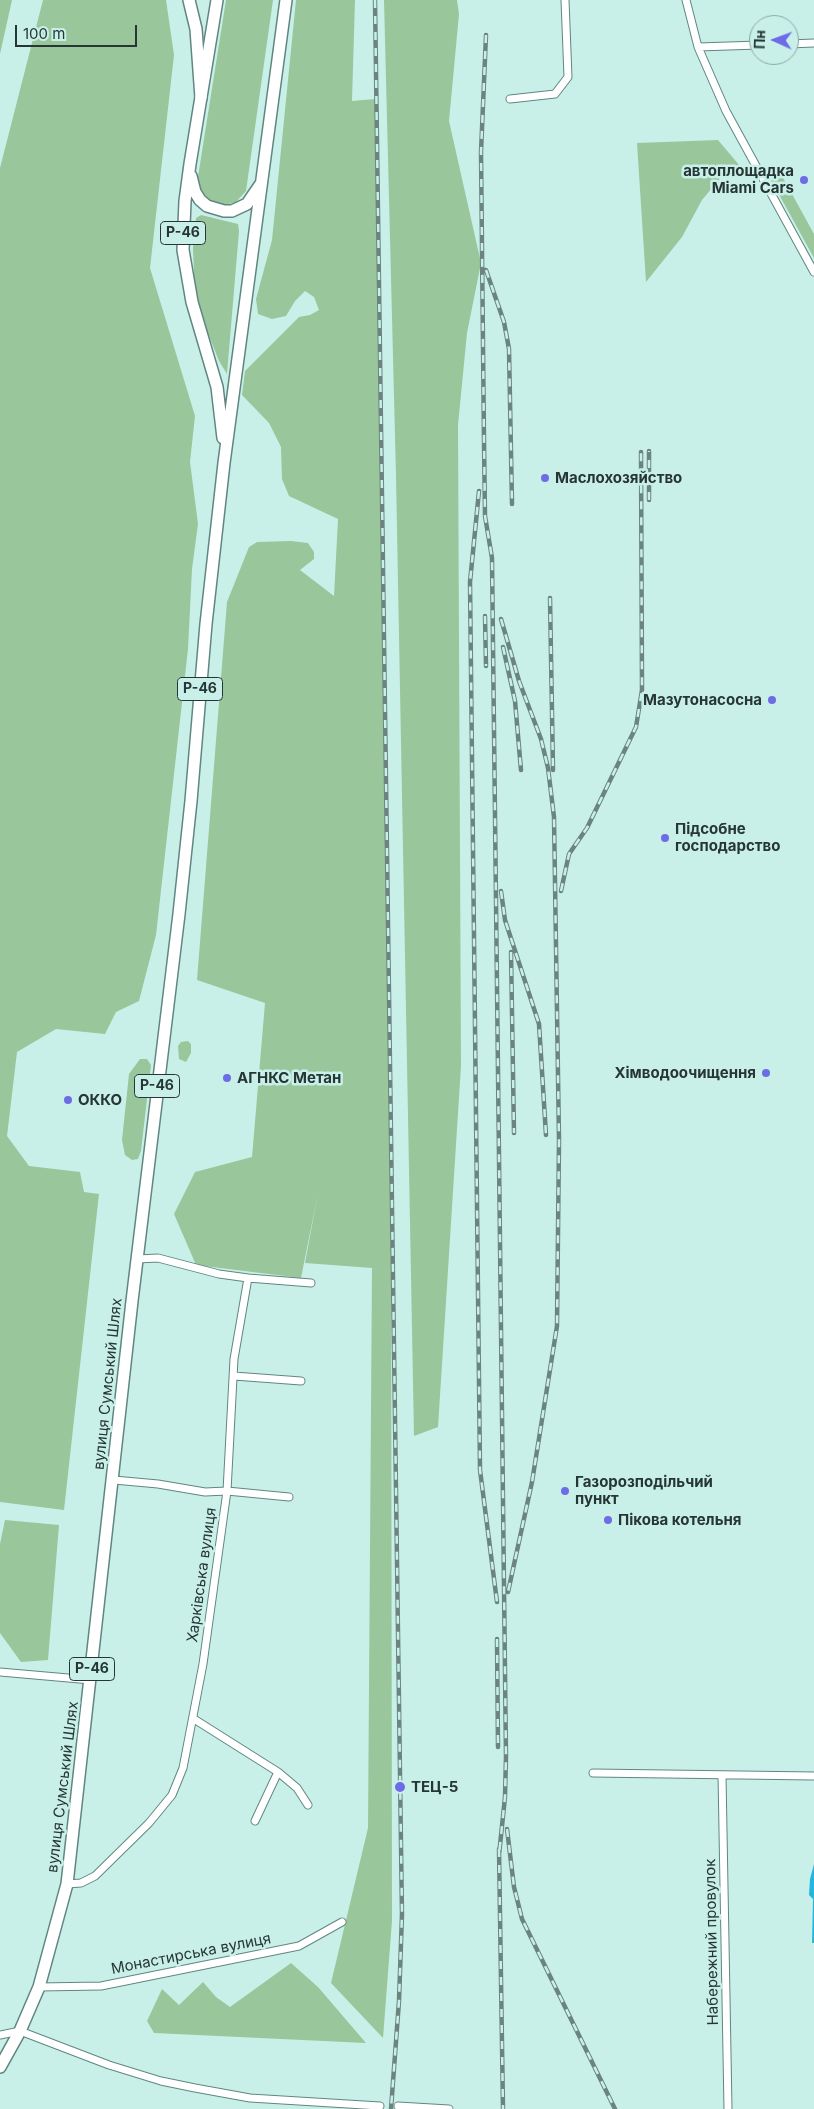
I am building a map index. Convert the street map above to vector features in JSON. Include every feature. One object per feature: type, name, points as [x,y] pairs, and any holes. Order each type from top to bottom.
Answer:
[{"type":"main road","points":[[189,0],[198,44],[201,98]]},
{"type":"main road","name":"Р-46","points":[[217,0],[190,164],[184,219],[184,263],[192,302],[218,387],[224,463]]},
{"type":"main road","name":"Р-46","points":[[137,1259],[179,914],[206,624],[224,463],[286,0]]},
{"type":"main road","points":[[190,164],[192,185],[200,200],[207,206],[224,211],[240,209],[252,199],[260,185],[264,170]]},
{"type":"main road","name":"вулиця Сумський Шлях","points":[[0,2067],[20,2031],[39,1987],[67,1884],[114,1480],[137,1259]]},
{"type":"street","points":[[510,99],[555,94],[568,78],[565,0]]},
{"type":"street","points":[[686,0],[698,47],[726,110],[814,272]]},
{"type":"street","points":[[799,44],[814,43]]},
{"type":"street","points":[[698,47],[749,45]]},
{"type":"street","points":[[137,1259],[158,1258],[219,1274],[311,1283]]},
{"type":"street","name":"Харківська вулиця","points":[[67,1884],[81,1883],[95,1876],[149,1822],[172,1795],[183,1768],[194,1719],[227,1491],[234,1359],[248,1278]]},
{"type":"street","points":[[234,1376],[301,1380]]},
{"type":"street","points":[[114,1480],[158,1484],[205,1492],[227,1491],[289,1497]]},
{"type":"street","points":[[0,1672],[91,1680]]},
{"type":"street","points":[[194,1719],[278,1772],[297,1788],[308,1805]]},
{"type":"street","points":[[255,1822],[278,1772]]},
{"type":"street","points":[[593,1773],[814,1776]]},
{"type":"street","name":"Набережний провулок","points":[[722,1776],[728,2109]]},
{"type":"street","name":"Монастирська вулиця","points":[[39,1987],[101,1986],[299,1946],[342,1922]]},
{"type":"street","points":[[0,2035],[20,2031],[110,2065],[161,2081],[195,2088],[250,2098],[380,2106]]},
{"type":"street","points":[[398,2106],[449,2109]]},
{"type":"green space","points":[[0,0],[12,0],[0,54]]},
{"type":"green space","points":[[43,0],[166,0],[174,55],[150,268],[195,416],[190,462],[198,524],[192,569],[188,649],[156,935],[139,1001],[116,1012],[105,1034],[56,1029],[17,1052],[7,1136],[29,1166],[80,1172],[84,1192],[99,1194],[64,1510],[0,1502],[0,168]]},
{"type":"green space","points":[[226,0],[273,0],[246,191],[236,202],[221,206],[204,200],[197,183]]},
{"type":"green space","points":[[296,0],[355,0],[352,101],[375,99],[391,1181],[392,1921],[383,2038],[331,1983],[368,1828],[372,1268],[305,1263],[318,1193],[301,1278],[196,1265],[174,1214],[195,1172],[252,1157],[265,1003],[197,980],[227,602],[249,547],[257,542],[291,541],[308,543],[314,552],[314,559],[300,570],[334,596],[338,519],[289,496],[282,479],[281,447],[269,423],[242,395],[245,371],[299,317],[310,315],[319,310],[314,297],[305,291],[295,301],[286,316],[272,319],[258,314],[256,299],[272,240]]},
{"type":"green space","points":[[384,0],[457,0],[459,14],[449,121],[481,263],[467,333],[458,425],[461,1066],[438,1427],[414,1436],[396,476]]},
{"type":"green space","points":[[718,140],[740,166],[722,176],[702,200],[682,237],[646,282],[637,143]]},
{"type":"green space","points":[[781,174],[814,234],[814,258],[771,180]]},
{"type":"green space","points":[[201,215],[238,224],[239,231],[227,374],[219,361],[195,300],[193,248],[196,218]]},
{"type":"green space","points":[[188,1041],[191,1044],[191,1053],[186,1062],[179,1059],[178,1046],[181,1042]]},
{"type":"green space","points":[[140,1059],[147,1059],[151,1065],[141,1151],[138,1159],[132,1160],[125,1155],[122,1140],[129,1074]]},
{"type":"green space","points":[[5,1520],[59,1525],[48,1660],[21,1662],[0,1633],[0,1544]]},
{"type":"green space","points":[[291,1963],[318,1987],[366,2043],[154,2033],[147,2021],[162,1989],[179,2005],[203,1982],[216,1997],[230,2007]]},
{"type":"water","points":[[814,1864],[814,1943],[812,1943],[813,1899],[809,1895],[810,1879]]},
{"type":"railway","points":[[375,0],[402,1914],[399,2001],[391,2109]]},
{"type":"railway","points":[[486,35],[481,152],[484,441],[485,516],[492,558],[506,1756],[505,1797],[499,1855]]},
{"type":"railway","points":[[486,270],[504,322],[509,349],[512,504]]},
{"type":"railway","points":[[649,451],[649,500]]},
{"type":"railway","points":[[561,891],[569,854],[587,828],[636,727],[642,690],[641,452]]},
{"type":"railway","points":[[479,491],[470,582],[480,1470],[497,1602]]},
{"type":"railway","points":[[550,598],[553,770]]},
{"type":"railway","points":[[485,616],[486,666]]},
{"type":"railway","points":[[501,619],[519,681],[541,739],[548,768],[554,817],[559,1140],[557,1326],[532,1482],[508,1592]]},
{"type":"railway","points":[[503,647],[515,701],[521,770]]},
{"type":"railway","points":[[501,891],[505,920],[539,1024],[546,1135]]},
{"type":"railway","points":[[511,952],[514,1133]]},
{"type":"railway","points":[[497,1639],[498,1747]]},
{"type":"railway","points":[[507,1829],[514,1887],[522,1919],[615,2109]]},
{"type":"railway","points":[[499,1849],[503,2109]]},
{"type":"place","name":"автоплощадка Miami Cars","points":[[804,180]]},
{"type":"place","name":"Маслохозяйство","points":[[545,478]]},
{"type":"place","name":"Мазутонасосна","points":[[772,700]]},
{"type":"place","name":"Підсобне господарство","points":[[665,838]]},
{"type":"place","name":"Хімводоочищення","points":[[766,1073]]},
{"type":"place","name":"АГНКС Метан","points":[[227,1078]]},
{"type":"place","name":"ОККО","points":[[68,1100]]},
{"type":"place","name":"Газорозподільчий пункт","points":[[565,1491]]},
{"type":"place","name":"Пікова котельня","points":[[608,1520]]},
{"type":"place","name":"ТЕЦ-5","points":[[400,1787]]}]
